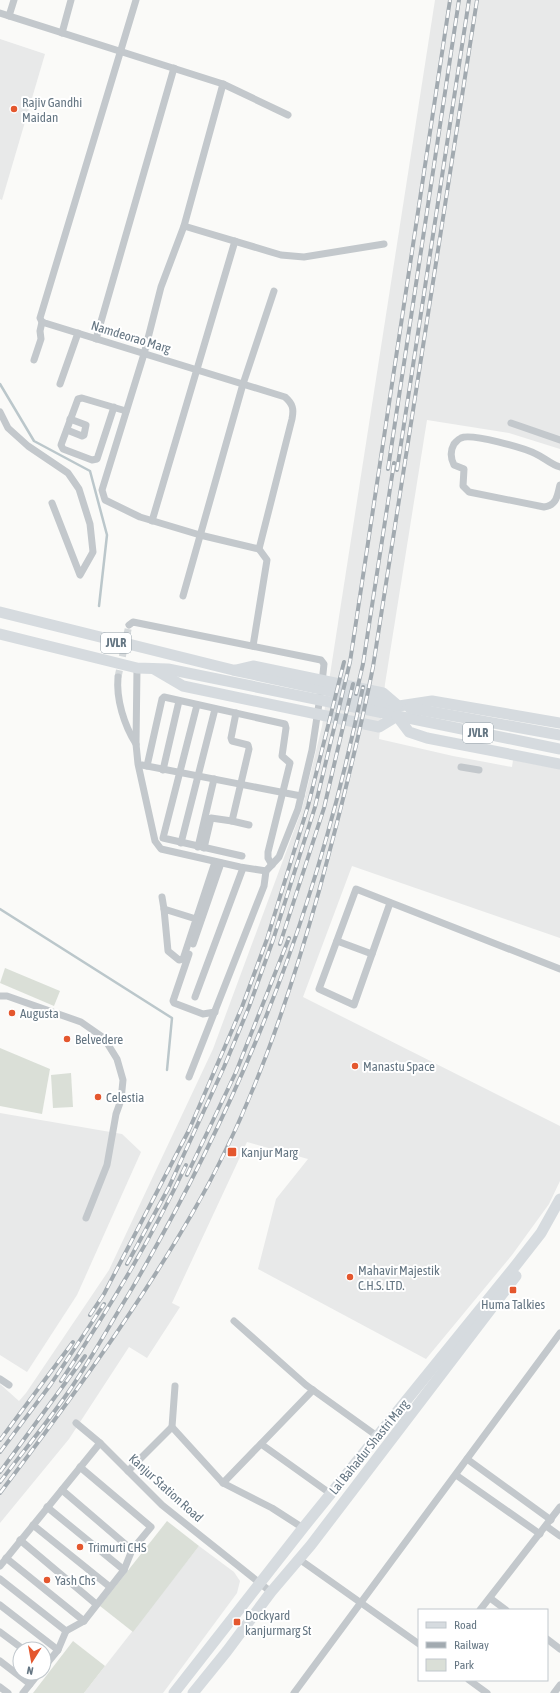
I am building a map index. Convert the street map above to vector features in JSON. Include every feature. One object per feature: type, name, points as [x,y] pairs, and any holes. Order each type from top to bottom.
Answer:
[{"type":"main road","name":"JVLR","points":[[0,612],[233,670],[264,672],[382,702],[398,711],[560,749]]},
{"type":"main road","name":"JVLR","points":[[0,634],[137,668],[152,668],[382,702]]},
{"type":"main road","points":[[152,668],[183,686],[379,727],[398,711],[432,701],[560,723]]},
{"type":"main road","points":[[382,702],[398,711],[409,732],[427,738],[560,764]]},
{"type":"main road","name":"JVLR","points":[[398,711],[560,735]]},
{"type":"main road","name":"Lal Bahadur Shastri Marg","points":[[174,1693],[303,1528],[541,1233],[560,1199]]},
{"type":"main road","name":"Lal Bahadur Shastri Marg","points":[[192,1693],[227,1651],[271,1592],[299,1559],[560,1216]]},
{"type":"street","points":[[9,16],[14,0]]},
{"type":"street","points":[[62,33],[71,0]]},
{"type":"street","points":[[34,360],[41,339],[40,331],[42,322],[40,314],[136,0]]},
{"type":"street","points":[[0,13],[223,84],[288,115]]},
{"type":"street","points":[[96,339],[174,68]]},
{"type":"street","points":[[223,84],[184,226],[161,287],[144,354],[102,490],[105,500],[140,517],[200,535],[259,549],[267,560],[254,646]]},
{"type":"street","points":[[184,226],[281,255],[304,257],[384,244]]},
{"type":"street","points":[[152,521],[234,241]]},
{"type":"street","points":[[183,596],[243,384],[274,291]]},
{"type":"street","name":"Namdeorao Marg","points":[[42,322],[285,396],[291,402],[293,410],[259,549]]},
{"type":"street","points":[[60,384],[78,333]]},
{"type":"street","points":[[114,407],[97,458],[92,460],[63,449],[61,445],[78,399],[82,398],[114,407],[126,411]]},
{"type":"street","points":[[0,412],[8,428],[28,446],[68,473],[79,489],[90,524],[93,552],[80,575],[52,503]]},
{"type":"street","points":[[66,430],[82,436],[84,435],[86,425],[70,419]]},
{"type":"street","points":[[511,423],[560,440]]},
{"type":"street","points":[[560,467],[547,463],[536,454],[525,449],[509,444],[468,437],[458,439],[454,446],[451,460],[454,465],[464,469],[463,486],[469,492],[544,507],[549,506],[556,501],[560,485]]},
{"type":"street","points":[[129,625],[133,622],[254,646],[322,660],[324,664],[313,743],[301,796],[279,857],[266,871],[264,886],[190,1077]]},
{"type":"street","points":[[137,668],[136,744],[138,764],[155,841],[161,849],[243,868],[266,871]]},
{"type":"street","points":[[118,676],[117,689],[126,725],[136,744]]},
{"type":"street","points":[[146,766],[162,699],[164,697],[285,724],[286,728],[282,756],[290,763],[268,852],[268,858],[272,865]]},
{"type":"street","points":[[163,770],[179,701]]},
{"type":"street","points":[[197,705],[163,838],[242,856]]},
{"type":"street","points":[[181,843],[215,708]]},
{"type":"street","points":[[232,821],[242,784],[249,748],[248,745],[232,741],[231,738],[236,713]]},
{"type":"street","points":[[138,764],[301,796]]},
{"type":"street","points":[[461,767],[479,770]]},
{"type":"street","points":[[201,847],[208,817],[214,779]]},
{"type":"street","points":[[208,817],[249,825]]},
{"type":"street","points":[[162,897],[168,951],[180,960],[183,959],[196,918],[218,862]]},
{"type":"street","points":[[215,1012],[203,1014],[174,1003],[173,1001],[218,862]]},
{"type":"street","points":[[195,998],[243,868]]},
{"type":"street","points":[[390,903],[354,1005],[319,989],[356,889],[560,969]]},
{"type":"street","points":[[164,909],[196,918]]},
{"type":"street","points":[[337,941],[372,954]]},
{"type":"street","points":[[0,996],[7,996],[81,1022],[104,1038],[117,1059],[123,1080],[121,1100],[116,1114],[107,1165],[86,1218]]},
{"type":"street","points":[[234,1322],[313,1390],[377,1436]]},
{"type":"street","points":[[294,1693],[560,1333]]},
{"type":"street","points":[[0,1380],[9,1386]]},
{"type":"street","points":[[128,1471],[172,1427],[175,1386]]},
{"type":"street","points":[[223,1482],[313,1390]]},
{"type":"street","name":"Kanjur Station Road","points":[[76,1423],[100,1444],[162,1505],[271,1592]]},
{"type":"street","points":[[172,1427],[223,1482],[272,1508],[303,1528]]},
{"type":"street","points":[[0,1566],[32,1525],[100,1444]]},
{"type":"street","points":[[261,1444],[331,1494]]},
{"type":"street","points":[[467,1459],[548,1523],[560,1536]]},
{"type":"street","points":[[52,1657],[58,1650],[66,1631],[84,1621],[124,1570],[132,1550],[151,1527],[80,1467]]},
{"type":"street","points":[[456,1475],[540,1534]]},
{"type":"street","points":[[62,1490],[132,1550]]},
{"type":"street","points":[[47,1507],[124,1570]]},
{"type":"street","points":[[481,1609],[560,1507]]},
{"type":"street","points":[[32,1525],[110,1587]]},
{"type":"street","points":[[20,1540],[96,1604]]},
{"type":"street","points":[[6,1558],[84,1621]]},
{"type":"street","points":[[299,1559],[418,1643]]},
{"type":"street","points":[[0,1580],[66,1631]]},
{"type":"street","points":[[490,1598],[505,1609]]},
{"type":"street","points":[[0,1605],[58,1650]]},
{"type":"street","points":[[0,1632],[12,1641]]},
{"type":"street","points":[[548,1640],[560,1648]]},
{"type":"street","points":[[0,1661],[30,1684]]},
{"type":"street","points":[[23,1693],[32,1681]]},
{"type":"street","points":[[470,1681],[487,1693]]},
{"type":"street","points":[[554,1693],[560,1685]]},
{"type":"street","points":[[0,1687],[8,1693]]},
{"type":"shaded area","points":[[435,0],[560,0],[560,449],[509,433],[427,420],[385,684],[379,739],[453,756],[512,767],[513,760],[560,769],[560,938],[352,866],[303,997],[560,1126],[560,1181],[549,1204],[512,1255],[426,1359],[258,1269],[276,1199],[308,1159],[247,1142],[172,1303],[180,1307],[147,1358],[129,1347],[69,1439],[0,1523],[0,1384],[19,1401],[26,1393],[109,1270],[213,1049],[302,809],[322,726]]},
{"type":"shaded area","name":"Rajiv Gandhi Maidan","points":[[0,39],[45,54],[2,200],[0,199]]},
{"type":"shaded area","points":[[0,1113],[122,1134],[141,1152],[77,1295],[27,1372],[0,1355]]},
{"type":"shaded area","points":[[199,1546],[234,1572],[240,1581],[237,1593],[163,1693],[84,1693]]},
{"type":"green space","points":[[5,968],[60,991],[54,1006],[0,983]]},
{"type":"green space","points":[[0,1048],[50,1069],[42,1114],[0,1106]]},
{"type":"green space","points":[[71,1073],[73,1107],[53,1108],[51,1075]]},
{"type":"green space","points":[[167,1521],[199,1546],[133,1632],[100,1606]]},
{"type":"green space","points":[[73,1641],[105,1666],[84,1693],[33,1693],[42,1681],[52,1681],[52,1668]]},
{"type":"waterway","points":[[0,384],[34,441],[90,471],[107,535],[99,606]]},
{"type":"waterway","points":[[0,909],[172,1018],[167,1070]]},
{"type":"tunnel","points":[[118,677],[129,625]]},
{"type":"railway","points":[[127,1264],[168,1189],[224,1067],[249,1007],[273,940],[315,807],[350,662],[450,0]]},
{"type":"railway","points":[[388,469],[459,0]]},
{"type":"railway","points":[[397,470],[469,0]]},
{"type":"railway","points":[[0,1493],[101,1356],[125,1321],[193,1212],[233,1135],[250,1096],[281,1015],[307,933],[341,808],[373,667],[477,0]]},
{"type":"railway","points":[[356,694],[363,664],[394,463]]},
{"type":"railway","points":[[90,1315],[104,1294],[189,1130],[242,1007],[267,939],[308,806],[344,662]]},
{"type":"railway","points":[[280,944],[324,808],[353,684]]},
{"type":"railway","points":[[0,1482],[75,1382],[130,1292],[157,1246],[229,1102],[271,1003],[307,902],[338,795],[363,687]]},
{"type":"railway","points":[[187,1175],[236,1072],[289,938]]},
{"type":"railway","points":[[61,1381],[128,1275],[158,1221],[186,1165]]},
{"type":"railway","points":[[0,1452],[51,1384],[104,1304]]},
{"type":"railway","points":[[0,1440],[73,1342]]},
{"type":"railway","points":[[0,1472],[85,1356]]},
{"type":"place","name":"Rajiv Gandhi Maidan","points":[[14,109]]},
{"type":"place","name":"Augusta","points":[[12,1013]]},
{"type":"place","name":"Belvedere","points":[[67,1039]]},
{"type":"place","name":"Manastu Space","points":[[355,1066]]},
{"type":"place","name":"Celestia","points":[[98,1097]]},
{"type":"place","name":"Kanjur Marg","points":[[232,1152]]},
{"type":"place","name":"Mahavir Majestik C.H.S. LTD.","points":[[350,1277]]},
{"type":"place","name":"Huma Talkies","points":[[513,1290]]},
{"type":"place","name":"Trimurti CHS","points":[[80,1547]]},
{"type":"place","name":"Yash Chs","points":[[47,1580]]},
{"type":"place","name":"Dockyard kanjurmarg St","points":[[237,1622]]}]
